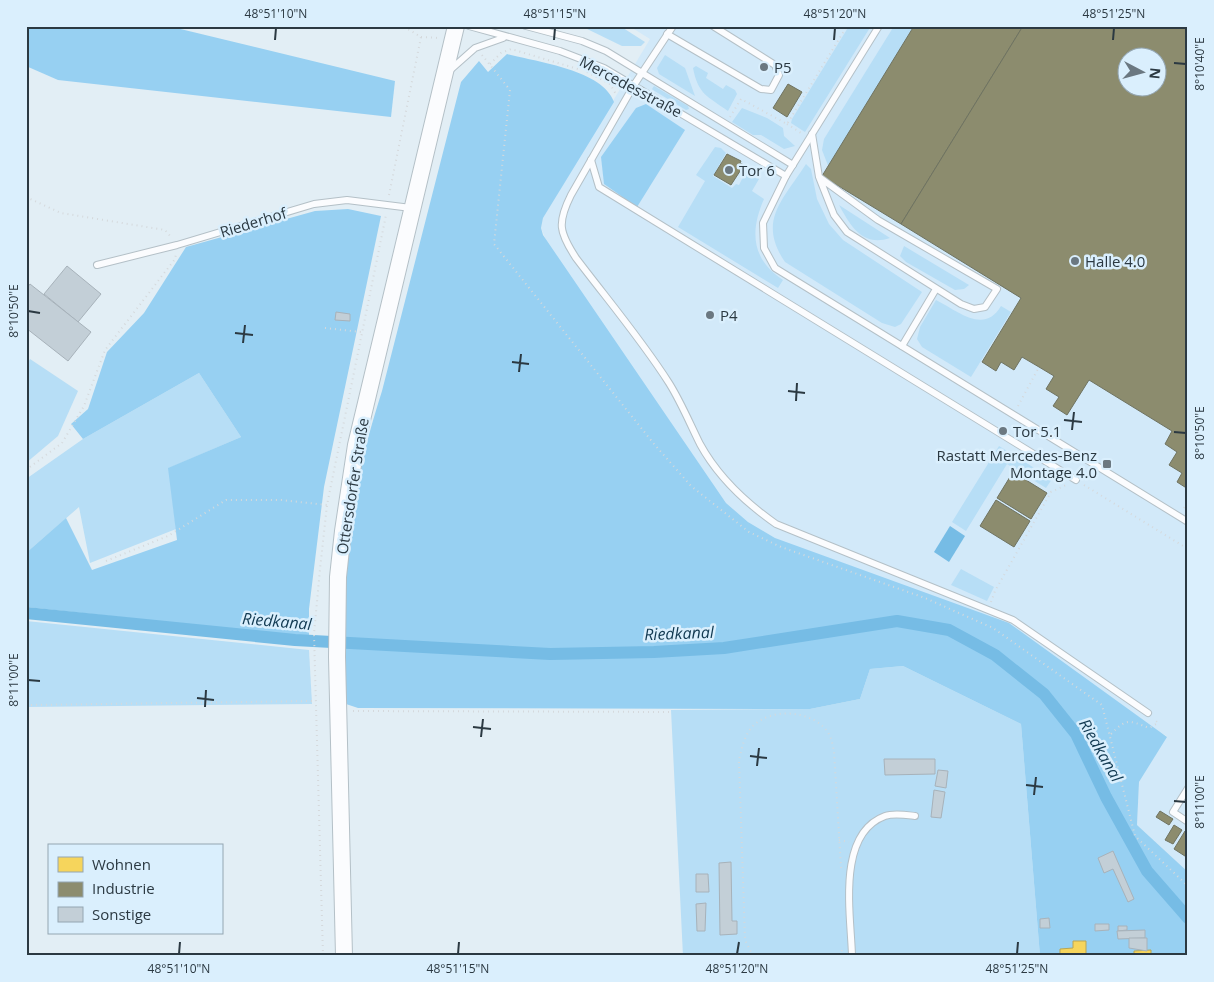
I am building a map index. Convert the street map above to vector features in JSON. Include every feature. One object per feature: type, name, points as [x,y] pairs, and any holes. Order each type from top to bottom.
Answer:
[{"type":"street","name":"Ottersdorfer Straße","points":[[344,956],[337,657],[342,531],[356,444],[455,33]]},
{"type":"lane","name":"Mercedesstraße","points":[[469,26],[584,59],[634,85],[786,176]]},
{"type":"lane","name":"Mercedesstraße","points":[[526,26],[582,41],[643,71],[793,165]]},
{"type":"lane","points":[[673,26],[624,101],[563,210],[560,225],[564,239],[669,384],[702,446],[726,481],[759,512],[776,524],[1012,620],[1148,713]]},
{"type":"lane","points":[[667,34],[761,90],[770,90],[779,75],[775,66],[712,26]]},
{"type":"lane","points":[[879,26],[786,176],[763,223],[764,248],[775,268],[1188,522]]},
{"type":"lane","points":[[444,75],[475,48],[486,42],[507,38]]},
{"type":"lane","points":[[812,134],[819,177],[834,215],[847,232],[961,304],[974,309],[986,307],[997,289],[878,220],[819,177]]},
{"type":"lane","points":[[592,160],[599,187],[1076,480]]},
{"type":"lane","name":"Riederhof","points":[[97,265],[177,245],[314,204],[347,200],[412,208]]},
{"type":"lane","points":[[902,346],[936,289]]},
{"type":"lane","points":[[1188,788],[1173,812],[1188,822]]},
{"type":"lane","points":[[852,956],[850,880],[853,852],[859,837],[867,827],[885,816],[916,816]]},
{"type":"path","points":[[403,26],[421,36],[455,33]]},
{"type":"path","points":[[787,124],[847,26]]},
{"type":"path","points":[[324,956],[314,634],[327,505],[421,36]]},
{"type":"path","points":[[475,48],[510,90],[494,244],[666,458],[691,486],[748,532],[781,547],[925,598],[982,623],[1006,636],[1102,705],[1111,734],[1135,836],[1188,886]]},
{"type":"path","points":[[490,64],[501,53],[511,49],[583,70],[610,84],[615,94],[624,101]]},
{"type":"path","points":[[725,124],[741,99],[796,130]]},
{"type":"path","points":[[26,197],[61,213],[165,230],[177,245],[174,259],[105,350],[84,406],[62,443],[26,470]]},
{"type":"path","points":[[325,328],[361,332]]},
{"type":"path","points":[[1013,415],[1039,367]]},
{"type":"path","points":[[982,623],[995,591],[1051,492],[1076,480],[1188,549]]},
{"type":"path","points":[[106,561],[168,536],[226,500],[281,500],[327,505]]},
{"type":"path","points":[[26,705],[316,701]]},
{"type":"path","points":[[338,711],[670,712]]},
{"type":"path","points":[[1111,734],[1124,722],[1131,721],[1150,728],[1154,726],[1158,723],[1148,713]]},
{"type":"path","points":[[753,956],[745,940],[739,760],[744,741],[752,727],[768,718],[784,714],[803,715],[818,724],[830,735],[834,751],[841,877]]},
{"type":"path","points":[[840,956],[844,944]]},
{"type":"shaded area","points":[[26,26],[168,26],[395,81],[391,117],[58,80],[26,66]]},
{"type":"shaded area","points":[[620,26],[645,42],[641,46],[622,46],[583,27]]},
{"type":"shaded area","points":[[629,26],[1188,26],[1188,872],[1137,825],[1139,782],[1167,736],[775,538],[748,522],[726,503],[548,245],[541,228],[543,218],[650,39]]},
{"type":"shaded area","points":[[849,26],[871,26],[805,132],[791,123],[792,119]]},
{"type":"shaded area","points":[[894,26],[914,26],[829,168],[822,150],[824,139]]},
{"type":"shaded area","points":[[507,54],[551,64],[583,75],[597,82],[607,91],[614,102],[543,218],[541,228],[543,235],[726,503],[748,522],[775,538],[1009,623],[1167,737],[1139,782],[1137,825],[1188,872],[1188,956],[1040,956],[1021,724],[903,666],[870,669],[860,699],[810,709],[358,708],[346,704],[345,606],[348,548],[356,488],[365,449],[382,391],[461,82],[479,61],[488,72]]},
{"type":"shaded area","points":[[665,55],[685,68],[695,96],[659,74],[657,68]]},
{"type":"shaded area","points":[[696,66],[708,73],[706,78],[723,89],[726,85],[735,90],[737,94],[728,111],[704,94],[695,77],[693,68]]},
{"type":"shaded area","points":[[654,86],[688,106],[689,109],[686,110],[653,90]]},
{"type":"shaded area","points":[[646,104],[685,130],[637,207],[604,184],[601,157],[636,108]]},
{"type":"shaded area","points":[[742,108],[767,118],[783,128],[784,136],[795,146],[784,149],[761,135],[753,135],[732,122]]},
{"type":"shaded area","points":[[715,147],[721,148],[726,153],[713,176],[732,188],[736,184],[739,185],[746,171],[751,174],[754,171],[759,179],[752,191],[764,199],[759,211],[755,233],[756,244],[759,254],[765,263],[772,272],[783,280],[778,288],[678,227],[705,181],[696,175]]},
{"type":"shaded area","points":[[806,164],[811,169],[817,199],[829,224],[843,240],[922,292],[901,324],[895,327],[882,323],[785,262],[773,234],[773,222],[782,200]]},
{"type":"shaded area","points":[[839,205],[890,238],[872,240],[865,237],[848,221]]},
{"type":"shaded area","points":[[348,209],[381,216],[324,487],[309,609],[309,637],[26,607],[26,553],[66,518],[92,570],[177,540],[168,468],[241,437],[199,373],[83,439],[71,424],[88,409],[107,352],[144,313],[186,247],[315,211]]},
{"type":"shaded area","points":[[904,246],[969,285],[964,289],[955,290],[906,262],[900,256]]},
{"type":"shaded area","points":[[936,300],[970,318],[979,320],[987,319],[994,315],[1001,306],[1011,312],[971,377],[922,347],[917,339],[920,327]]},
{"type":"shaded area","points":[[30,359],[78,391],[58,436],[26,463],[26,366]]},
{"type":"shaded area","points":[[199,373],[241,437],[169,468],[176,529],[90,563],[79,507],[26,553],[26,479],[83,439]]},
{"type":"shaded area","points":[[999,446],[1052,479],[1046,488],[1007,464],[966,531],[952,522]]},
{"type":"shaded area","points":[[950,526],[965,536],[949,562],[934,552]]},
{"type":"shaded area","points":[[961,569],[994,587],[987,601],[951,585]]},
{"type":"shaded area","points":[[26,621],[309,650],[312,704],[26,707]]},
{"type":"shaded area","points":[[903,666],[1021,724],[1040,956],[683,956],[671,710],[810,709],[860,699],[870,669]]},
{"type":"building: Wohnen","points":[[1073,941],[1086,941],[1086,956],[1060,956],[1060,949],[1073,948]]},
{"type":"building: Wohnen","points":[[1151,950],[1151,956],[1134,956],[1134,951]]},
{"type":"building: Industrie","points":[[914,26],[1023,26],[901,224],[822,176]]},
{"type":"building: Industrie","name":"Halle 4.0","points":[[1023,26],[1188,26],[1188,489],[1177,482],[1182,473],[1169,465],[1177,452],[1165,444],[1172,431],[1089,380],[1067,415],[1053,406],[1059,397],[1046,389],[1054,376],[1022,357],[1014,370],[1001,362],[996,371],[982,362],[1021,298],[901,224]]},
{"type":"building: Industrie","points":[[788,84],[802,92],[787,117],[773,108]]},
{"type":"building: Industrie","name":"Tor 6","points":[[727,154],[741,161],[740,163],[744,165],[731,185],[714,175]]},
{"type":"building: Industrie","points":[[1013,472],[1047,493],[1031,519],[997,498]]},
{"type":"building: Industrie","points":[[996,500],[1030,521],[1014,547],[980,526]]},
{"type":"building: Industrie","points":[[1160,811],[1173,819],[1169,825],[1156,817]]},
{"type":"building: Industrie","points":[[1174,825],[1182,830],[1173,844],[1165,840]]},
{"type":"building: Industrie","points":[[1185,831],[1188,833],[1188,858],[1174,849]]},
{"type":"building: Sonstige","points":[[67,266],[101,294],[78,322],[44,294]]},
{"type":"building: Sonstige","points":[[30,284],[91,332],[68,361],[26,328],[26,289]]},
{"type":"building: Sonstige","points":[[336,312],[350,314],[350,321],[335,320]]},
{"type":"building: Sonstige","points":[[884,759],[935,759],[935,774],[885,775]]},
{"type":"building: Sonstige","points":[[938,770],[948,771],[946,788],[935,786]]},
{"type":"building: Sonstige","points":[[934,790],[945,792],[941,818],[931,817]]},
{"type":"building: Sonstige","points":[[1113,851],[1134,899],[1128,902],[1113,869],[1104,873],[1098,858]]},
{"type":"building: Sonstige","points":[[731,862],[732,921],[737,921],[737,934],[720,935],[719,863]]},
{"type":"building: Sonstige","points":[[696,874],[708,874],[709,892],[696,892]]},
{"type":"building: Sonstige","points":[[706,903],[705,931],[697,931],[696,904]]},
{"type":"building: Sonstige","points":[[1049,918],[1050,928],[1040,928],[1040,919]]},
{"type":"building: Sonstige","points":[[1095,924],[1109,924],[1109,930],[1095,931]]},
{"type":"building: Sonstige","points":[[1118,926],[1127,926],[1127,930],[1118,931]]},
{"type":"building: Sonstige","points":[[1145,930],[1145,938],[1118,939],[1117,931]]},
{"type":"building: Sonstige","points":[[1129,938],[1147,938],[1147,951],[1129,948]]},
{"type":"waterway","name":"Riedkanal","points":[[26,613],[295,640],[550,654],[654,652],[724,648],[897,621],[949,630],[995,655],[1044,694],[1076,734],[1106,797],[1147,871],[1188,918]]},
{"type":"place","name":"P5","points":[[764,67]]},
{"type":"place","name":"Tor 6","points":[[729,170]]},
{"type":"place","name":"Halle 4.0","points":[[1075,261]]},
{"type":"place","name":"P4","points":[[710,315]]},
{"type":"place","name":"Tor 5.1","points":[[1003,431]]},
{"type":"place","name":"Rastatt Mercedes-Benz Montage 4.0","points":[[1107,464]]}]
